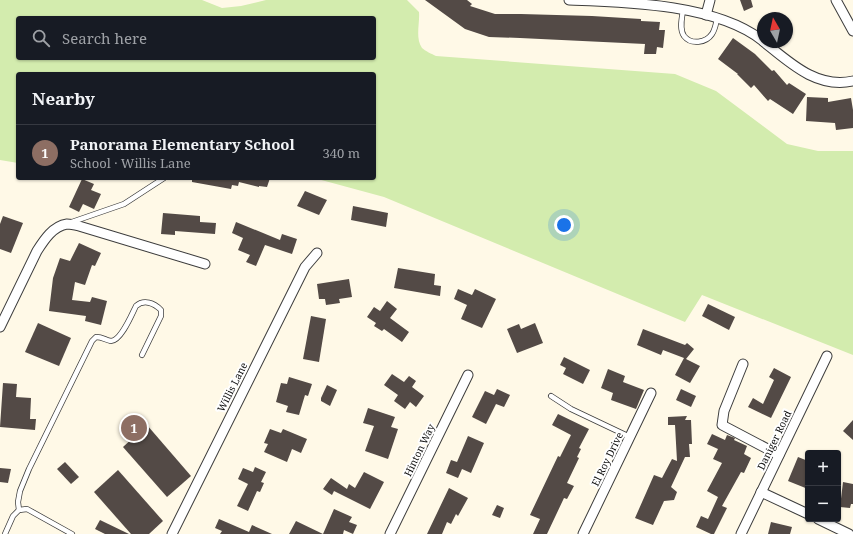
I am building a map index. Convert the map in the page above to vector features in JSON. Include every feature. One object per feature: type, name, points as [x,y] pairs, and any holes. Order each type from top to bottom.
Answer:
[{"type":"street","points":[[569,0],[647,4],[683,10],[718,19],[747,30],[757,38]]},
{"type":"street","points":[[706,15],[710,0]]},
{"type":"street","points":[[836,0],[853,31]]},
{"type":"street","points":[[771,48],[810,76],[835,83],[853,81]]},
{"type":"street","points":[[0,326],[37,251],[44,240],[56,228],[66,224],[79,226],[205,264]]},
{"type":"street","name":"Willis Lane","points":[[172,534],[305,267],[317,253]]},
{"type":"street","name":"Daniger Road","points":[[741,534],[827,356]]},
{"type":"street","points":[[743,364],[724,411],[722,425],[779,455]]},
{"type":"street","name":"Hinton Way","points":[[390,534],[468,375]]},
{"type":"street","name":"El Roy Drive","points":[[583,534],[652,393]]},
{"type":"street","points":[[761,492],[805,513]]},
{"type":"street","points":[[824,522],[849,534]]},
{"type":"lane","points":[[683,10],[681,25],[683,35],[689,40],[696,42],[705,40],[712,34],[718,19]]},
{"type":"lane","points":[[66,224],[124,204],[161,180]]},
{"type":"lane","points":[[19,510],[18,502],[20,491],[29,469],[92,341],[96,337],[101,337],[110,341],[116,340],[121,335],[136,306],[140,302],[146,302],[157,306],[161,310],[160,316],[142,355]]},
{"type":"lane","points":[[551,396],[571,408],[630,437]]},
{"type":"lane","points":[[5,534],[13,516],[19,510],[27,509],[72,534]]},
{"type":"green space","points":[[0,0],[202,0],[222,8],[241,6],[266,0],[407,0],[419,12],[418,35],[422,48],[436,56],[675,74],[716,91],[787,144],[818,151],[853,151],[853,355],[702,295],[685,322],[384,197],[321,180],[376,180],[376,72],[16,72],[16,163],[0,160]]},
{"type":"building","points":[[425,0],[467,0],[472,4],[470,6],[495,14],[592,16],[641,19],[641,21],[660,22],[659,30],[665,30],[663,48],[657,47],[656,54],[644,54],[645,44],[489,37],[465,29]]},
{"type":"building","points":[[740,0],[751,0],[753,7],[744,11]]},
{"type":"building","points":[[733,38],[755,54],[772,71],[774,70],[787,85],[789,83],[806,94],[793,114],[770,99],[768,101],[754,85],[751,88],[738,74],[718,59]]},
{"type":"building","points":[[807,97],[828,98],[828,102],[851,98],[853,128],[836,130],[835,123],[806,121]]},
{"type":"building","points":[[82,180],[94,184],[91,190],[101,194],[94,209],[83,204],[79,212],[69,207]]},
{"type":"building","points":[[192,180],[269,180],[267,187],[259,187],[239,182],[238,186],[232,185],[231,189],[192,182]]},
{"type":"building","points":[[305,191],[327,200],[319,215],[297,206]]},
{"type":"building","points":[[353,206],[388,213],[386,227],[351,220]]},
{"type":"building","points":[[163,213],[200,216],[200,222],[216,223],[215,234],[175,231],[175,235],[161,234]]},
{"type":"building","points":[[3,216],[23,223],[11,253],[0,249],[0,224]]},
{"type":"building","points":[[236,222],[280,240],[282,234],[297,239],[292,254],[265,245],[256,266],[246,262],[250,255],[238,250],[243,238],[232,233]]},
{"type":"building","points":[[79,243],[101,253],[95,266],[92,265],[85,285],[75,282],[72,300],[90,302],[92,297],[107,301],[101,325],[85,321],[86,316],[49,311],[53,278],[60,258],[70,261]]},
{"type":"building","points":[[398,268],[435,274],[434,285],[441,286],[440,296],[394,288]]},
{"type":"building","points":[[349,279],[352,297],[339,299],[340,303],[326,305],[325,299],[319,299],[317,284]]},
{"type":"building","points":[[458,289],[472,295],[475,289],[496,299],[482,328],[461,319],[467,305],[454,299]]},
{"type":"building","points":[[387,301],[397,309],[390,318],[409,332],[402,342],[384,329],[382,331],[374,326],[376,323],[367,317],[374,307],[380,311]]},
{"type":"building","points":[[708,304],[735,317],[729,330],[702,316]]},
{"type":"building","points":[[311,316],[326,319],[319,362],[303,359]]},
{"type":"building","points":[[38,323],[71,338],[59,366],[25,352]]},
{"type":"building","points":[[535,323],[543,343],[517,353],[507,329],[519,324],[521,329]]},
{"type":"building","points":[[643,329],[685,345],[687,343],[694,349],[686,359],[700,366],[690,383],[675,375],[684,358],[663,350],[661,355],[637,345]]},
{"type":"building","points":[[564,357],[590,370],[583,384],[563,374],[566,368],[560,365]]},
{"type":"building","points":[[774,368],[791,377],[771,418],[748,407],[753,398],[763,404],[774,380],[769,377]]},
{"type":"building","points":[[608,369],[625,376],[623,382],[644,390],[636,409],[611,400],[613,393],[601,388]]},
{"type":"building","points":[[392,374],[404,382],[409,376],[416,381],[412,387],[424,396],[416,407],[410,402],[405,409],[394,401],[398,395],[384,385]]},
{"type":"building","points":[[289,377],[312,384],[308,396],[305,395],[299,415],[286,412],[288,406],[276,402],[281,383],[287,384]]},
{"type":"building","points":[[3,383],[17,384],[16,397],[31,398],[30,419],[36,419],[35,430],[0,427]]},
{"type":"building","points":[[327,385],[337,390],[330,406],[321,401]]},
{"type":"building","points":[[497,389],[510,395],[504,407],[496,404],[486,424],[472,417],[485,391],[494,395]]},
{"type":"building","points":[[681,389],[696,396],[691,407],[676,400]]},
{"type":"building","points":[[368,408],[395,417],[391,427],[398,429],[388,459],[365,451],[374,426],[363,423]]},
{"type":"building","points":[[558,414],[589,429],[579,448],[581,449],[577,457],[579,458],[567,483],[574,486],[567,499],[564,498],[547,534],[533,534],[540,519],[530,515],[558,456],[560,457],[571,435],[552,425]]},
{"type":"building","points":[[687,416],[685,420],[691,420],[692,444],[689,444],[690,457],[685,457],[671,487],[677,492],[674,500],[664,501],[653,525],[635,518],[654,475],[662,478],[672,459],[677,461],[675,425],[668,425],[668,417]]},
{"type":"building","points":[[853,420],[853,440],[843,431]]},
{"type":"building","points":[[147,425],[191,476],[167,497],[123,447]]},
{"type":"building","points":[[270,429],[281,433],[283,429],[307,439],[301,453],[292,449],[287,462],[264,452],[268,444],[264,443]]},
{"type":"building","points":[[712,434],[725,440],[727,435],[735,438],[734,440],[747,446],[744,454],[751,458],[744,473],[741,472],[722,506],[727,508],[714,534],[696,527],[701,516],[708,519],[718,497],[707,491],[722,463],[713,459],[718,449],[707,444]]},
{"type":"building","points":[[468,436],[484,443],[471,473],[462,469],[458,478],[446,473],[451,460],[457,462]]},
{"type":"building","points":[[798,457],[805,460],[805,488],[788,481]]},
{"type":"building","points":[[65,462],[79,477],[71,484],[57,469]]},
{"type":"building","points":[[255,467],[266,472],[261,482],[264,483],[260,492],[257,491],[248,511],[237,506],[248,484],[238,479],[243,468],[253,472]]},
{"type":"building","points":[[0,468],[11,469],[8,483],[0,482]]},
{"type":"building","points":[[118,470],[163,521],[149,534],[131,534],[94,492]]},
{"type":"building","points":[[364,472],[384,482],[370,509],[334,491],[332,495],[323,489],[331,478],[347,489],[349,484],[355,488]]},
{"type":"building","points":[[843,482],[853,484],[853,504],[851,504],[850,508],[841,507]]},
{"type":"building","points":[[449,488],[468,498],[458,516],[456,514],[451,524],[447,522],[442,534],[427,534]]},
{"type":"building","points":[[497,505],[504,508],[500,518],[492,515]]},
{"type":"building","points":[[334,509],[352,517],[349,522],[357,525],[353,534],[344,530],[343,534],[323,534]]},
{"type":"building","points":[[219,519],[249,532],[252,525],[272,534],[220,534],[222,531],[215,528]]},
{"type":"building","points":[[100,520],[129,534],[105,534],[95,529]]},
{"type":"building","points":[[296,521],[323,534],[289,534]]},
{"type":"building","points":[[771,522],[792,527],[790,534],[768,534]]},
{"type":"place","name":"Panorama Elementary School","points":[[134,428]]}]
